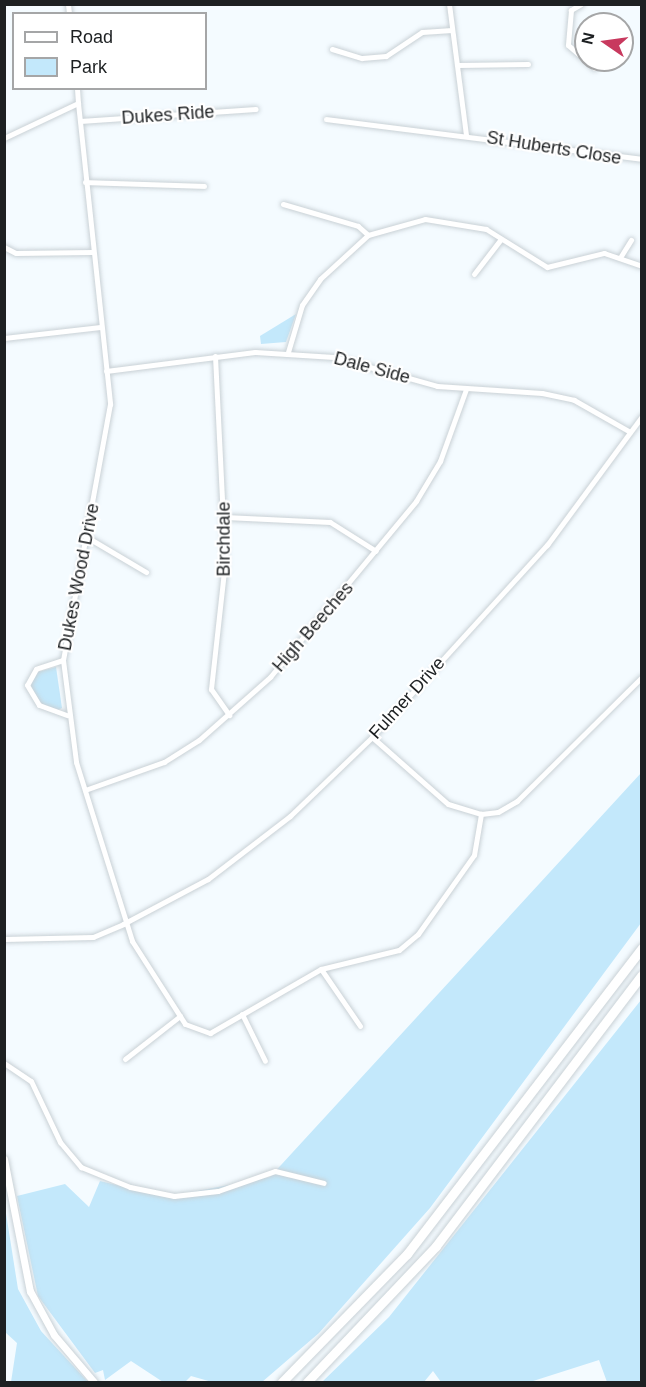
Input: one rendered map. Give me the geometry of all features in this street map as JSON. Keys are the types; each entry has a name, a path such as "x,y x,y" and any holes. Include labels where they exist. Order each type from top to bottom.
{"highway":[{"path":"282,1383 407,1254 642,948"},
{"path":"307,1383 436,1246 642,975"}],"main road":[{"path":"4,1159 30,1291 54,1335 94,1383"}],"street":[{"name":"St Huberts Close","path":"449,4 466,135"},
{"path":"574,50 568,45 571,10 581,4"},
{"path":"332,49 362,58 386,56 423,32 452,30"},
{"path":"458,65 528,64"},
{"name":"Dukes Wood Drive","path":"76,90 106,371 108,436 85,536 63,660 67,715 85,790 123,924 180,1016"},
{"path":"4,138 78,103"},
{"name":"Dukes Ride","path":"80,122 256,109"},
{"name":"St Huberts Close","path":"326,120 388,131 466,135 642,159"},
{"path":"85,182 204,186"},
{"path":"283,204 358,226 368,235"},
{"path":"288,352 302,305 314,287 368,235 425,219 452,220 501,239 548,267 604,253 621,256 642,266"},
{"path":"474,274 501,239"},
{"path":"621,256 631,240"},
{"path":"4,247 16,253 92,252"},
{"path":"4,338 100,327"},
{"name":"Dale Side","path":"106,371 215,356 288,352 334,357 466,389 542,393 574,400 630,432"},
{"name":"Birchdale","path":"215,356 225,517 224,608 212,689 229,715"},
{"name":"High Beeches","path":"85,790 164,762 229,715 302,642 376,551 440,461 466,389"},
{"name":"Fulmer Drive","path":"123,924 208,879 290,816 372,736 547,545 642,416"},
{"path":"225,517 322,520 348,529 376,551"},
{"path":"85,536 146,572"},
{"path":"63,660 36,669 27,685 39,705 67,715"},
{"path":"372,736 448,804 481,814 517,801 642,677"},
{"path":"124,1059 180,1016 202,1034 321,969 399,950 418,934 474,855 481,814"},
{"path":"4,939 93,937 123,924"},
{"path":"321,969 360,1026"},
{"path":"242,1014 265,1061"},
{"path":"4,1063 31,1081 60,1142 81,1167 130,1187 174,1196 218,1191 275,1171 324,1183"}],"green space":[{"path":"296,314 286,342 261,344 260,336"},
{"path":"56,667 62,708 56,711 37,701 30,683 34,673"},
{"path":"641,773 641,923 430,1208 319,1333 262,1382 212,1382 191,1376 185,1382 163,1382 131,1361 105,1380 103,1370 95,1373 38,1296 17,1196 65,1184 89,1207 100,1181 166,1197 270,1177"},
{"path":"641,1000 641,1382 607,1382 599,1360 530,1382 441,1382 433,1371 424,1382 322,1382 389,1317"},
{"path":"5,1207 18,1289 41,1331 88,1382 11,1382 17,1343 5,1332"}]}
